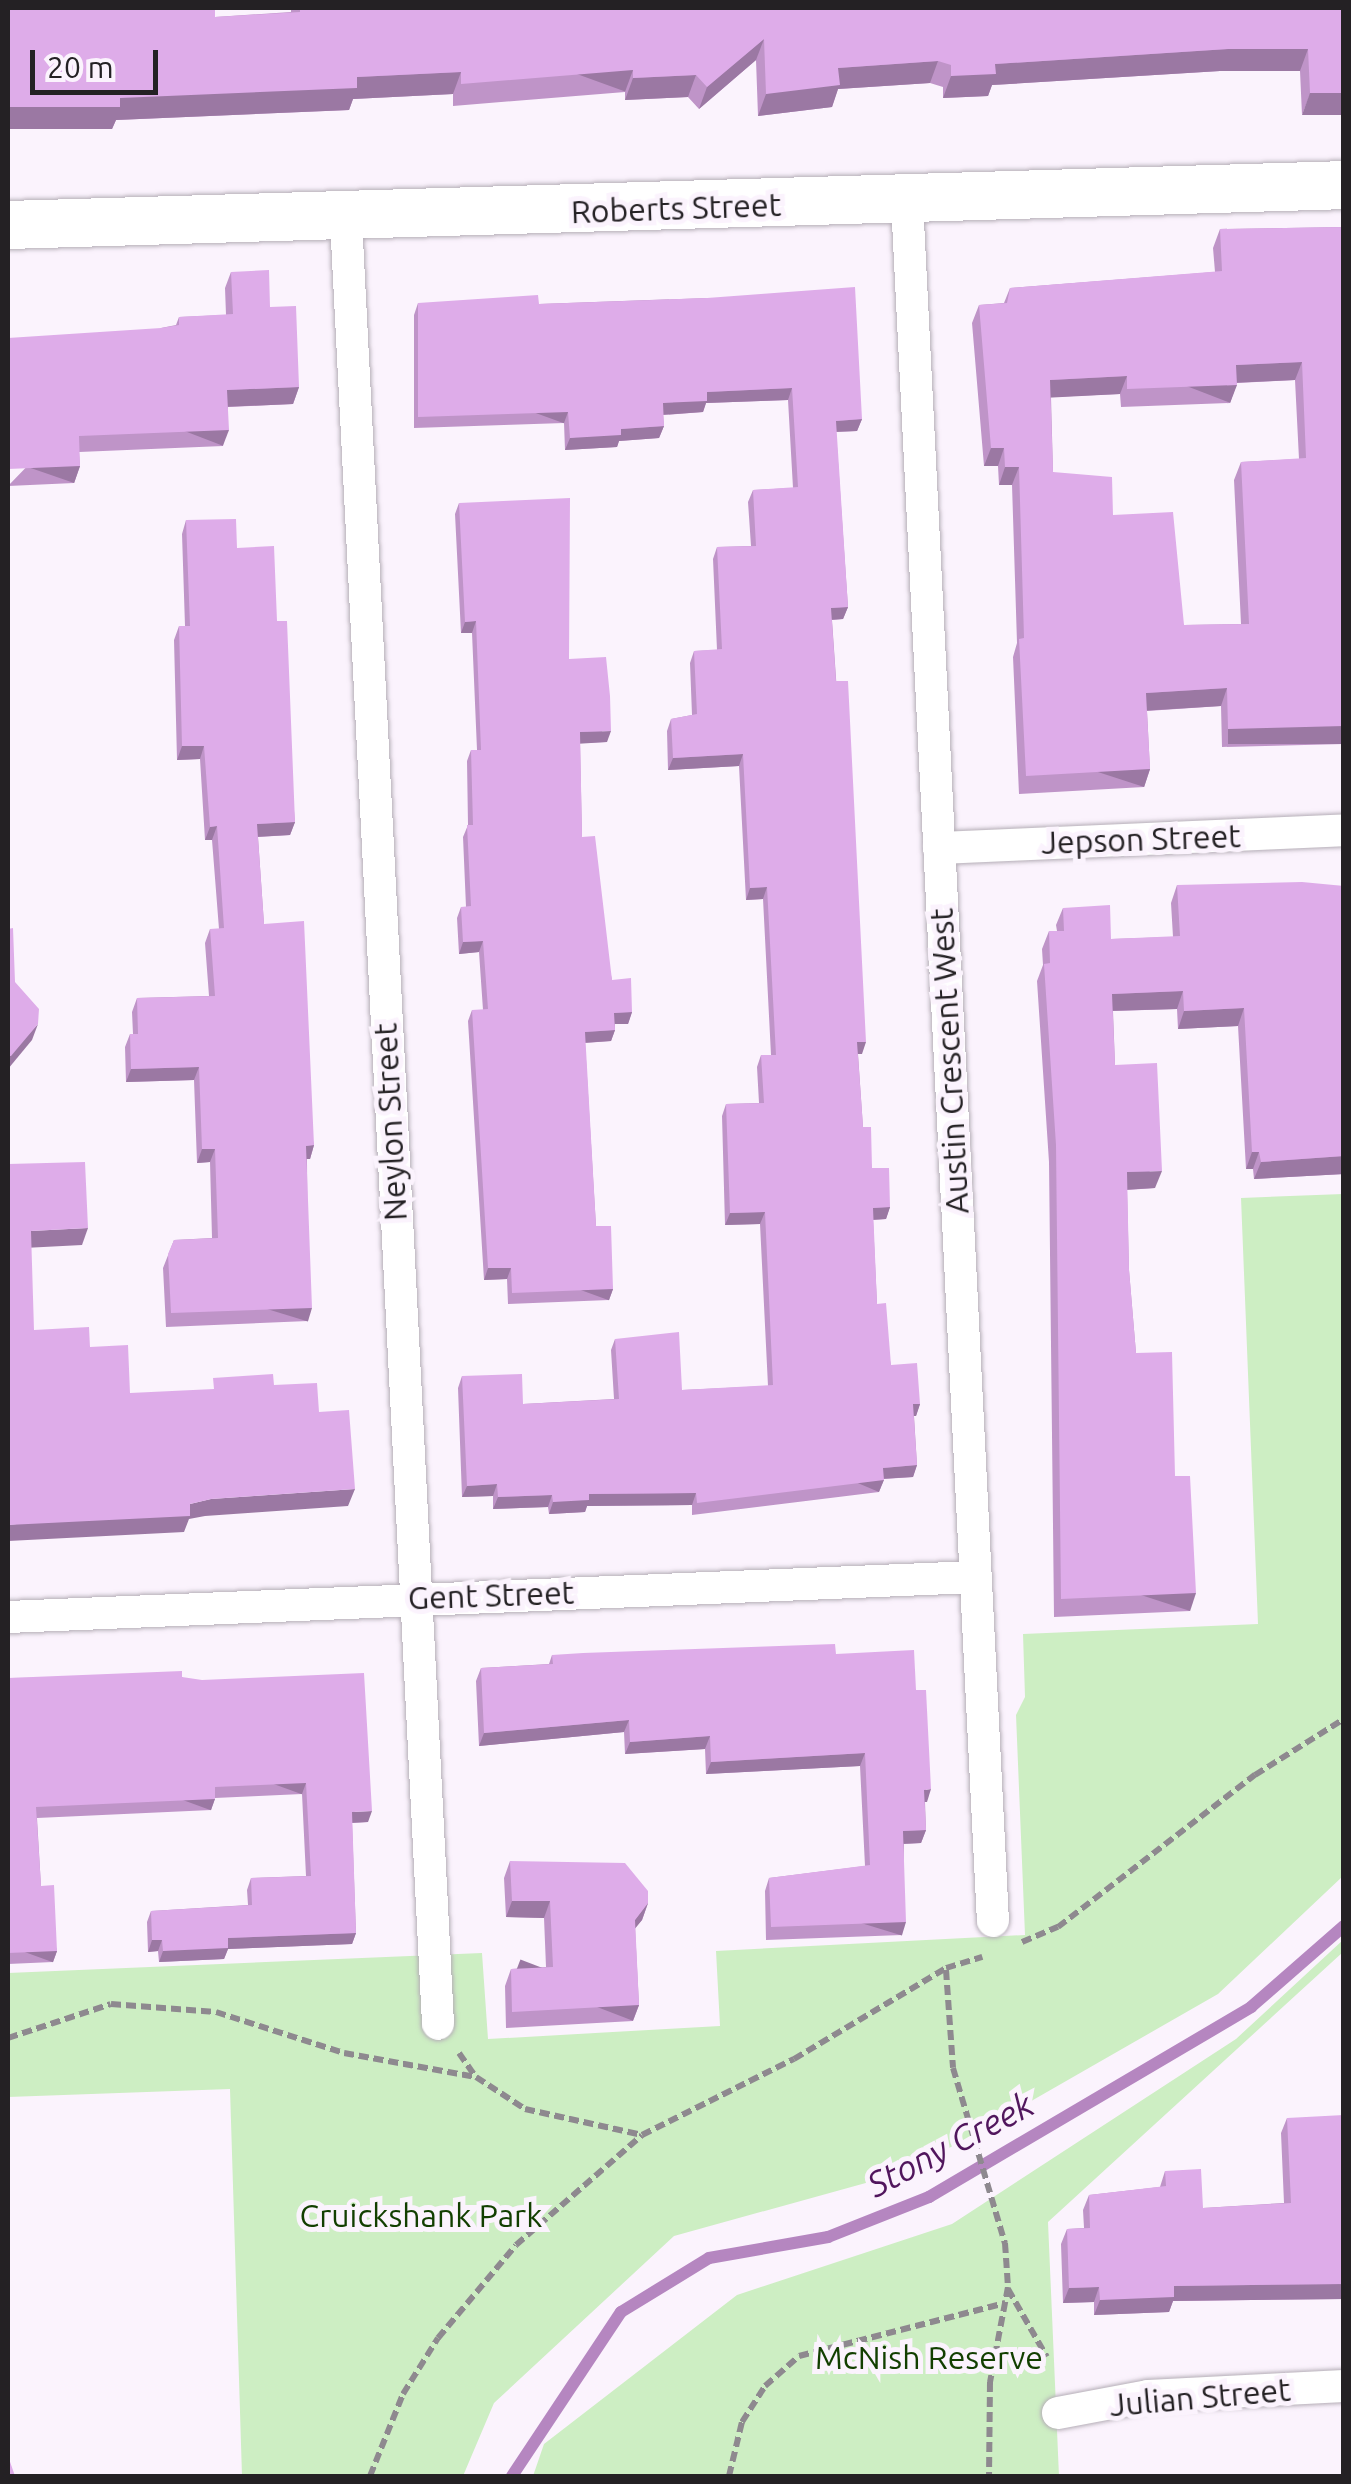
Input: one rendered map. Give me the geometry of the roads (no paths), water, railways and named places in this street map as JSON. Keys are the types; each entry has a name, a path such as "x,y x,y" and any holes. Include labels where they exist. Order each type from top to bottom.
{"street":[{"name":"Roberts Street","path":"8,226 346,220 1344,185"},
{"name":"Austin Crescent West","path":"907,200 974,1577 1000,1940"},
{"name":"Neylon Street","path":"346,220 438,2024"},
{"name":"Jepson Street","path":"939,848 1344,830"},
{"name":"Gent Street","path":"8,1617 974,1577"},
{"name":"Julian Street","path":"1058,2413 1148,2396 1344,2386"}],"waterway":[{"name":"Stony Creek","path":"512,2476 621,2312 709,2258 828,2237 929,2197 1251,2007 1344,1926"}],"park label":[{"name":"Cruickshank Park","path":"421,2215"},
{"name":"McNish Reserve","path":"929,2357"}]}
